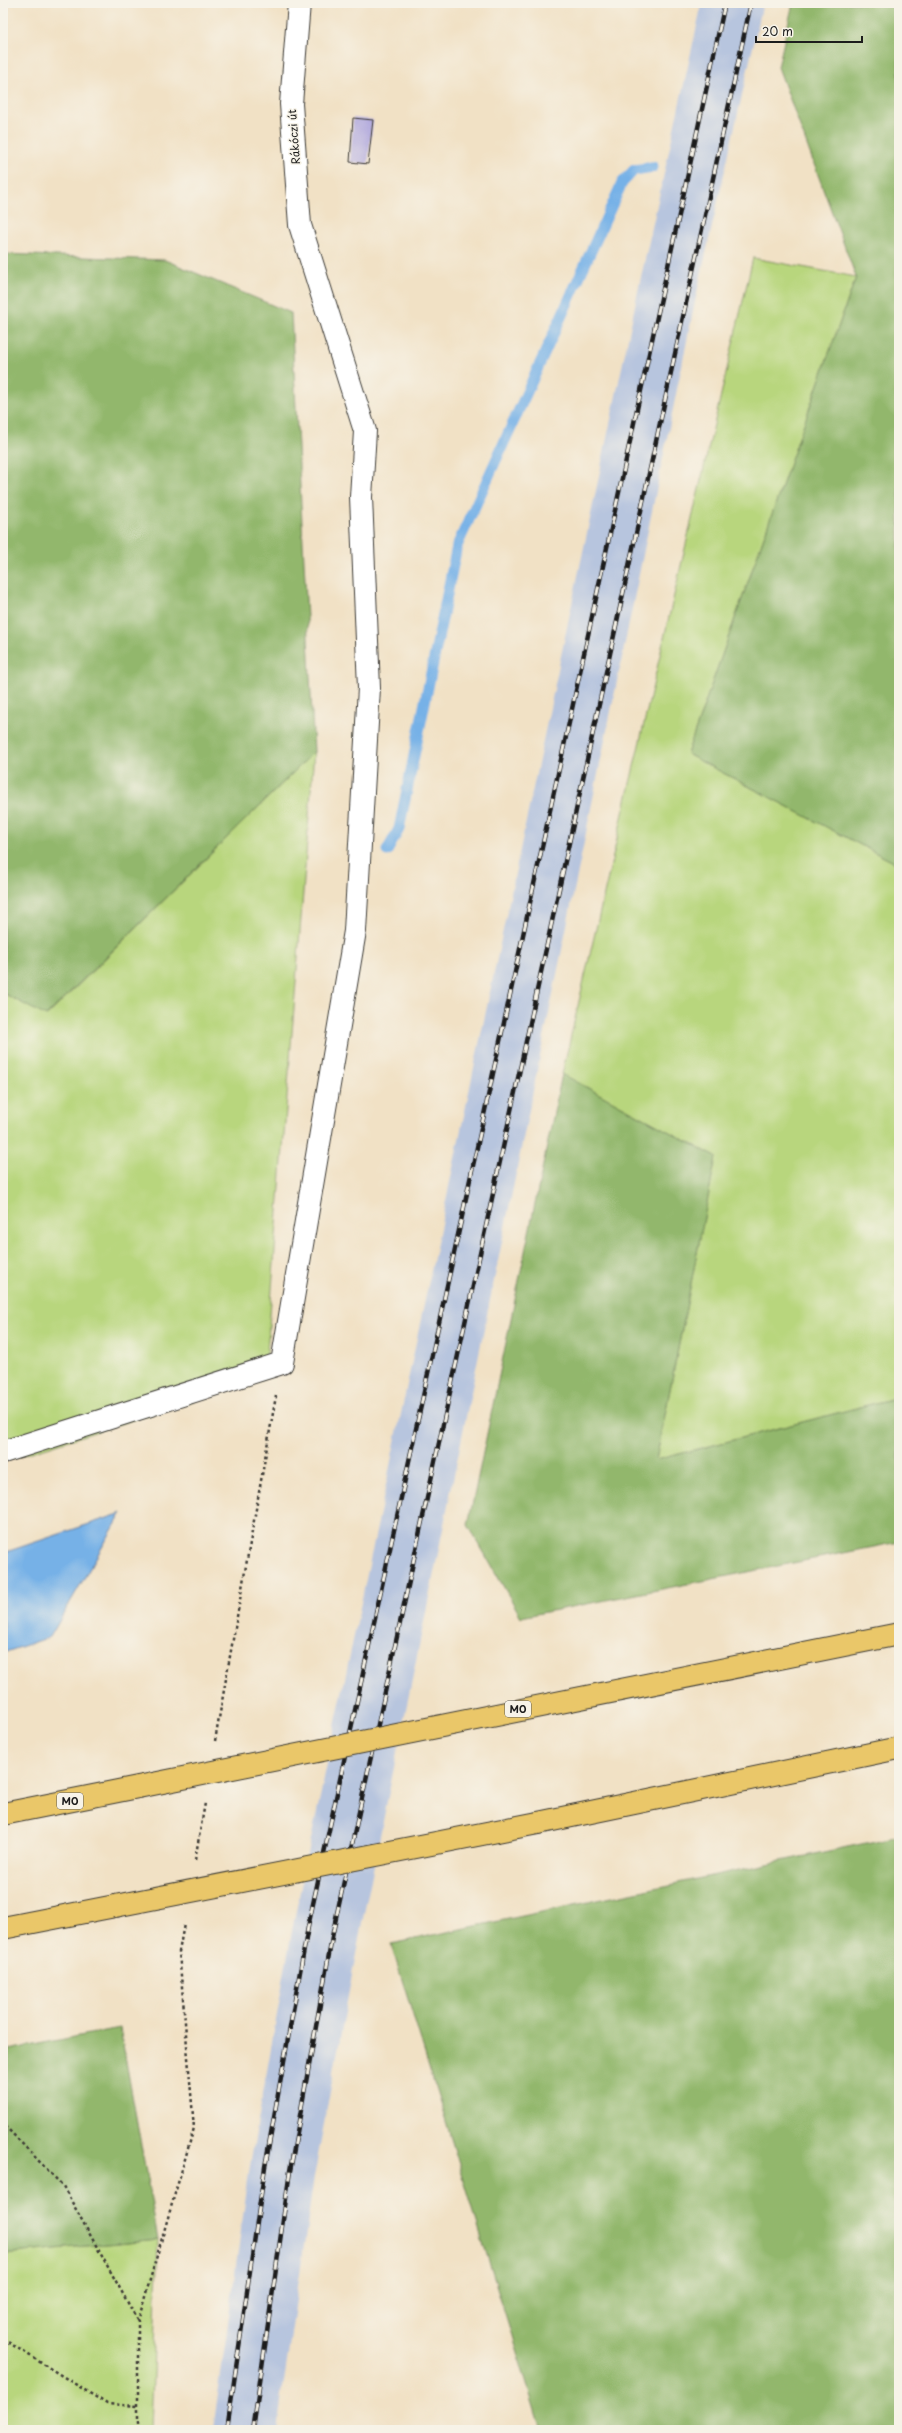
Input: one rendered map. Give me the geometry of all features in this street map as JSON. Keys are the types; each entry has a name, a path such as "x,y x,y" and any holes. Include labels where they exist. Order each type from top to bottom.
{"highway":[{"name":"M0","path":"3,1814 899,1634"},
{"path":"3,1928 538,1823 899,1748"}],"street":[{"name":"Rákóczi út","path":"3,1452 282,1363 355,930 369,688 361,497 365,430 300,225 291,104 299,3"}],"path":[{"path":"3,2120 6,2127 63,2186 138,2321"},
{"path":"3,2339 107,2404 138,2406"}],"shaded area":[{"path":"702,3 763,3 696,297 359,1938 314,2177 277,2430 213,2430 250,2166 293,1925 641,277"}],"green space":[{"path":"793,3 899,3 899,865 687,754 856,277 778,67"},
{"path":"3,254 165,260 291,313 314,752 46,1016 3,993"},
{"path":"753,258 856,277 687,754 899,865 899,1397 656,1460 716,1157 562,1074"},
{"path":"314,752 265,1378 3,1461 3,993 47,1016"},
{"path":"562,1074 716,1157 656,1460 899,1397 899,1542 521,1617 468,1525"},
{"path":"899,1836 899,2430 541,2430 391,1944"},
{"path":"120,2028 158,2239 3,2254 3,2051"},
{"path":"158,2239 151,2430 3,2430 3,2254"}],"water":[{"path":"122,1513 50,1637 3,1653 3,1553"}],"building":[{"path":"353,118 373,120 368,164 350,162"}],"waterway":[{"path":"387,851 399,829 457,546 622,183 634,170 653,167"}],"railway":[{"path":"227,2430 265,2167 308,1927 725,3"},
{"path":"253,2430 290,2171 333,1932 751,3"}]}
